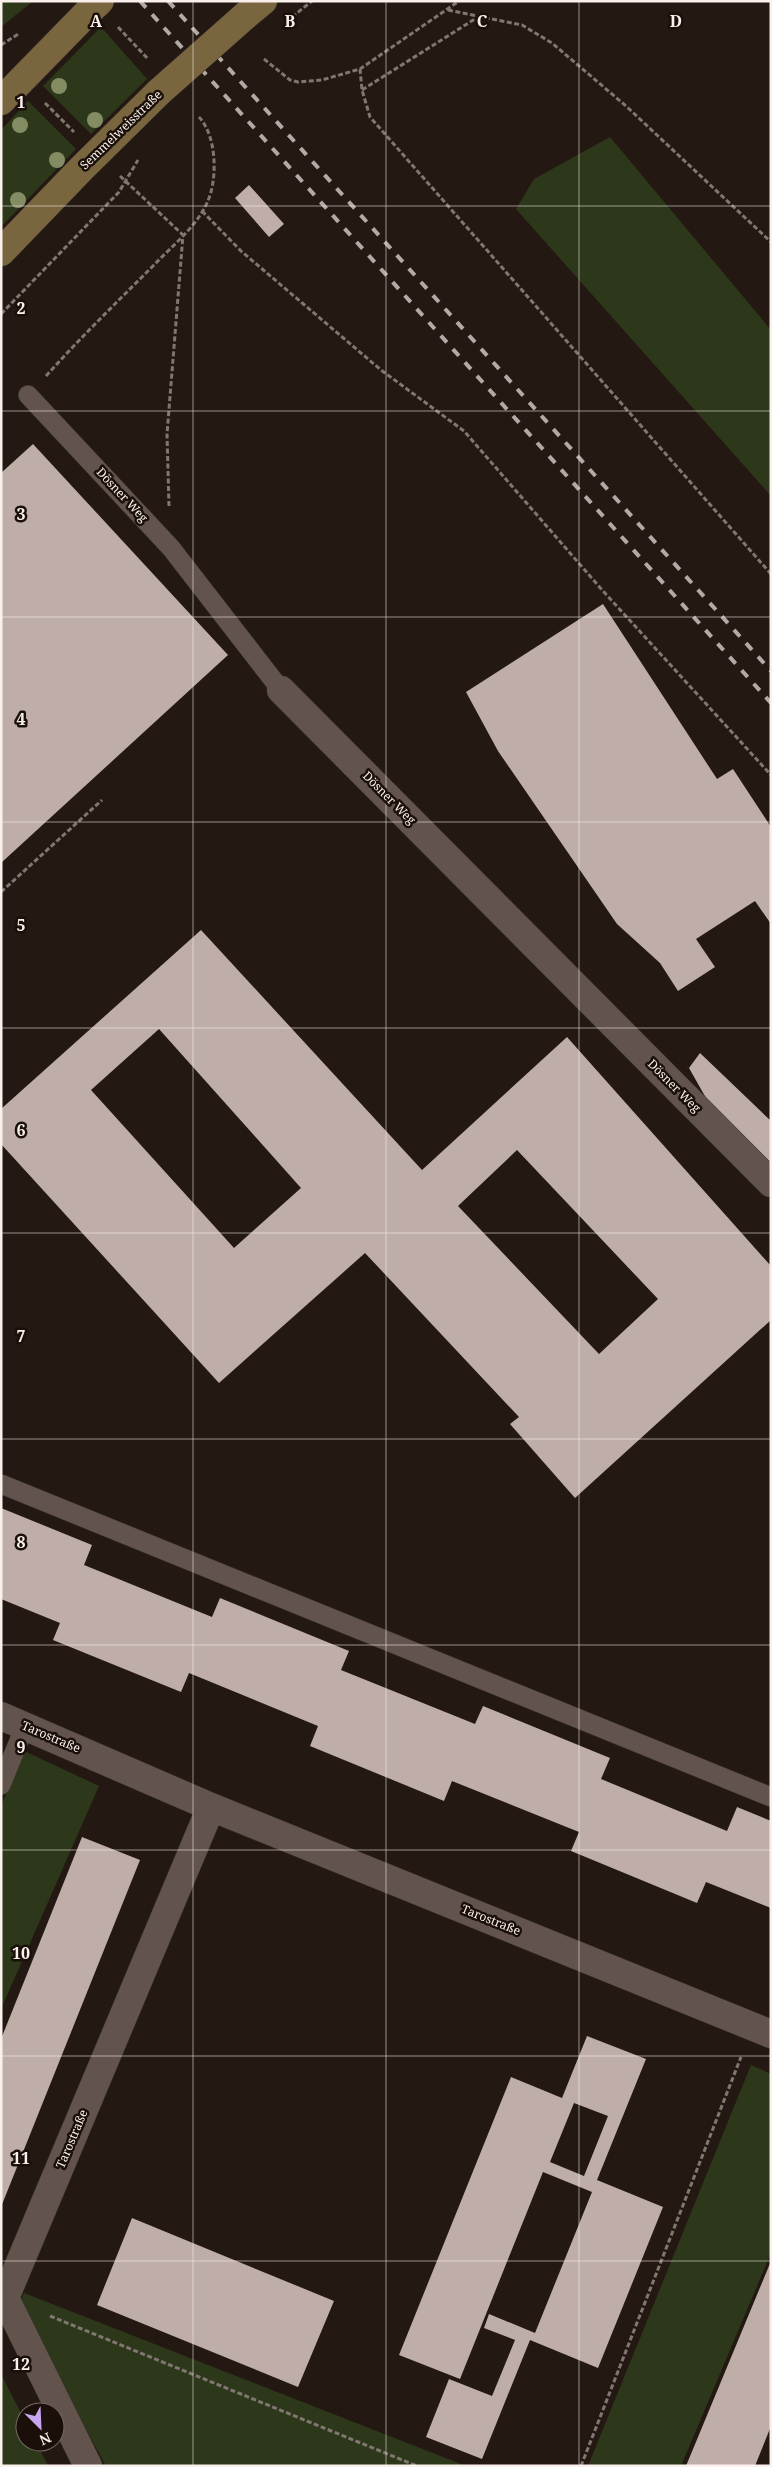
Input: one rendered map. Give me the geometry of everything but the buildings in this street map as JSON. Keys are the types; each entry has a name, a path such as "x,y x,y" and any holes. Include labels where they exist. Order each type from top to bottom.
{"main road":[{"name":"Semmelweisstraße","path":"1,252 159,92 255,8"},
{"path":"1,101 100,11"}],"street":[{"name":"Dösner Weg","path":"281,690 771,1183"},
{"name":"Tarostraße","path":"13,1721 211,1806 762,2030"},
{"name":"Tarostraße","path":"3,2297 211,1806"},
{"path":"3,2297 88,2466"}],"lane":[{"name":"Dösner Weg","path":"28,395 171,548 281,690"},
{"path":"1,1484 771,1797"},
{"path":"1,1785 13,1721"}],"path":[{"path":"264,59 290,80 298,82 322,80 360,69 459,1"},
{"path":"448,10 522,25 552,44 626,106 771,242"},
{"path":"100,11 153,66"},
{"path":"362,90 479,17"},
{"path":"360,69 362,90 370,117 771,574"},
{"path":"42,100 77,134"},
{"path":"28,395 183,235 202,211 213,184 215,160 204,122 199,116"},
{"path":"1,314 126,182 143,152"},
{"path":"126,182 183,235"},
{"path":"202,211 241,250 381,370 464,431 603,590 771,775"},
{"path":"171,548 166,434 183,235"},
{"path":"1,892 102,800"},
{"path":"581,2466 762,2030"},
{"path":"3,2297 418,2466"}],"green space":[{"path":"1,1 33,1 1,27"},
{"path":"101,27 147,79 91,134 43,86"},
{"path":"28,101 76,149 1,227 1,130"},
{"path":"610,137 771,330 771,496 516,209 534,179"},
{"path":"24,1751 99,1786 1,2009 1,1806"},
{"path":"751,2065 771,2074 771,2253 681,2466 588,2466"},
{"path":"24,2293 466,2466 106,2466 18,2306"},
{"path":"1,2374 15,2402 15,2452 41,2452 48,2466 1,2466"}],"railway":[{"path":"140,1 771,703"},
{"path":"168,1 771,671"}]}
